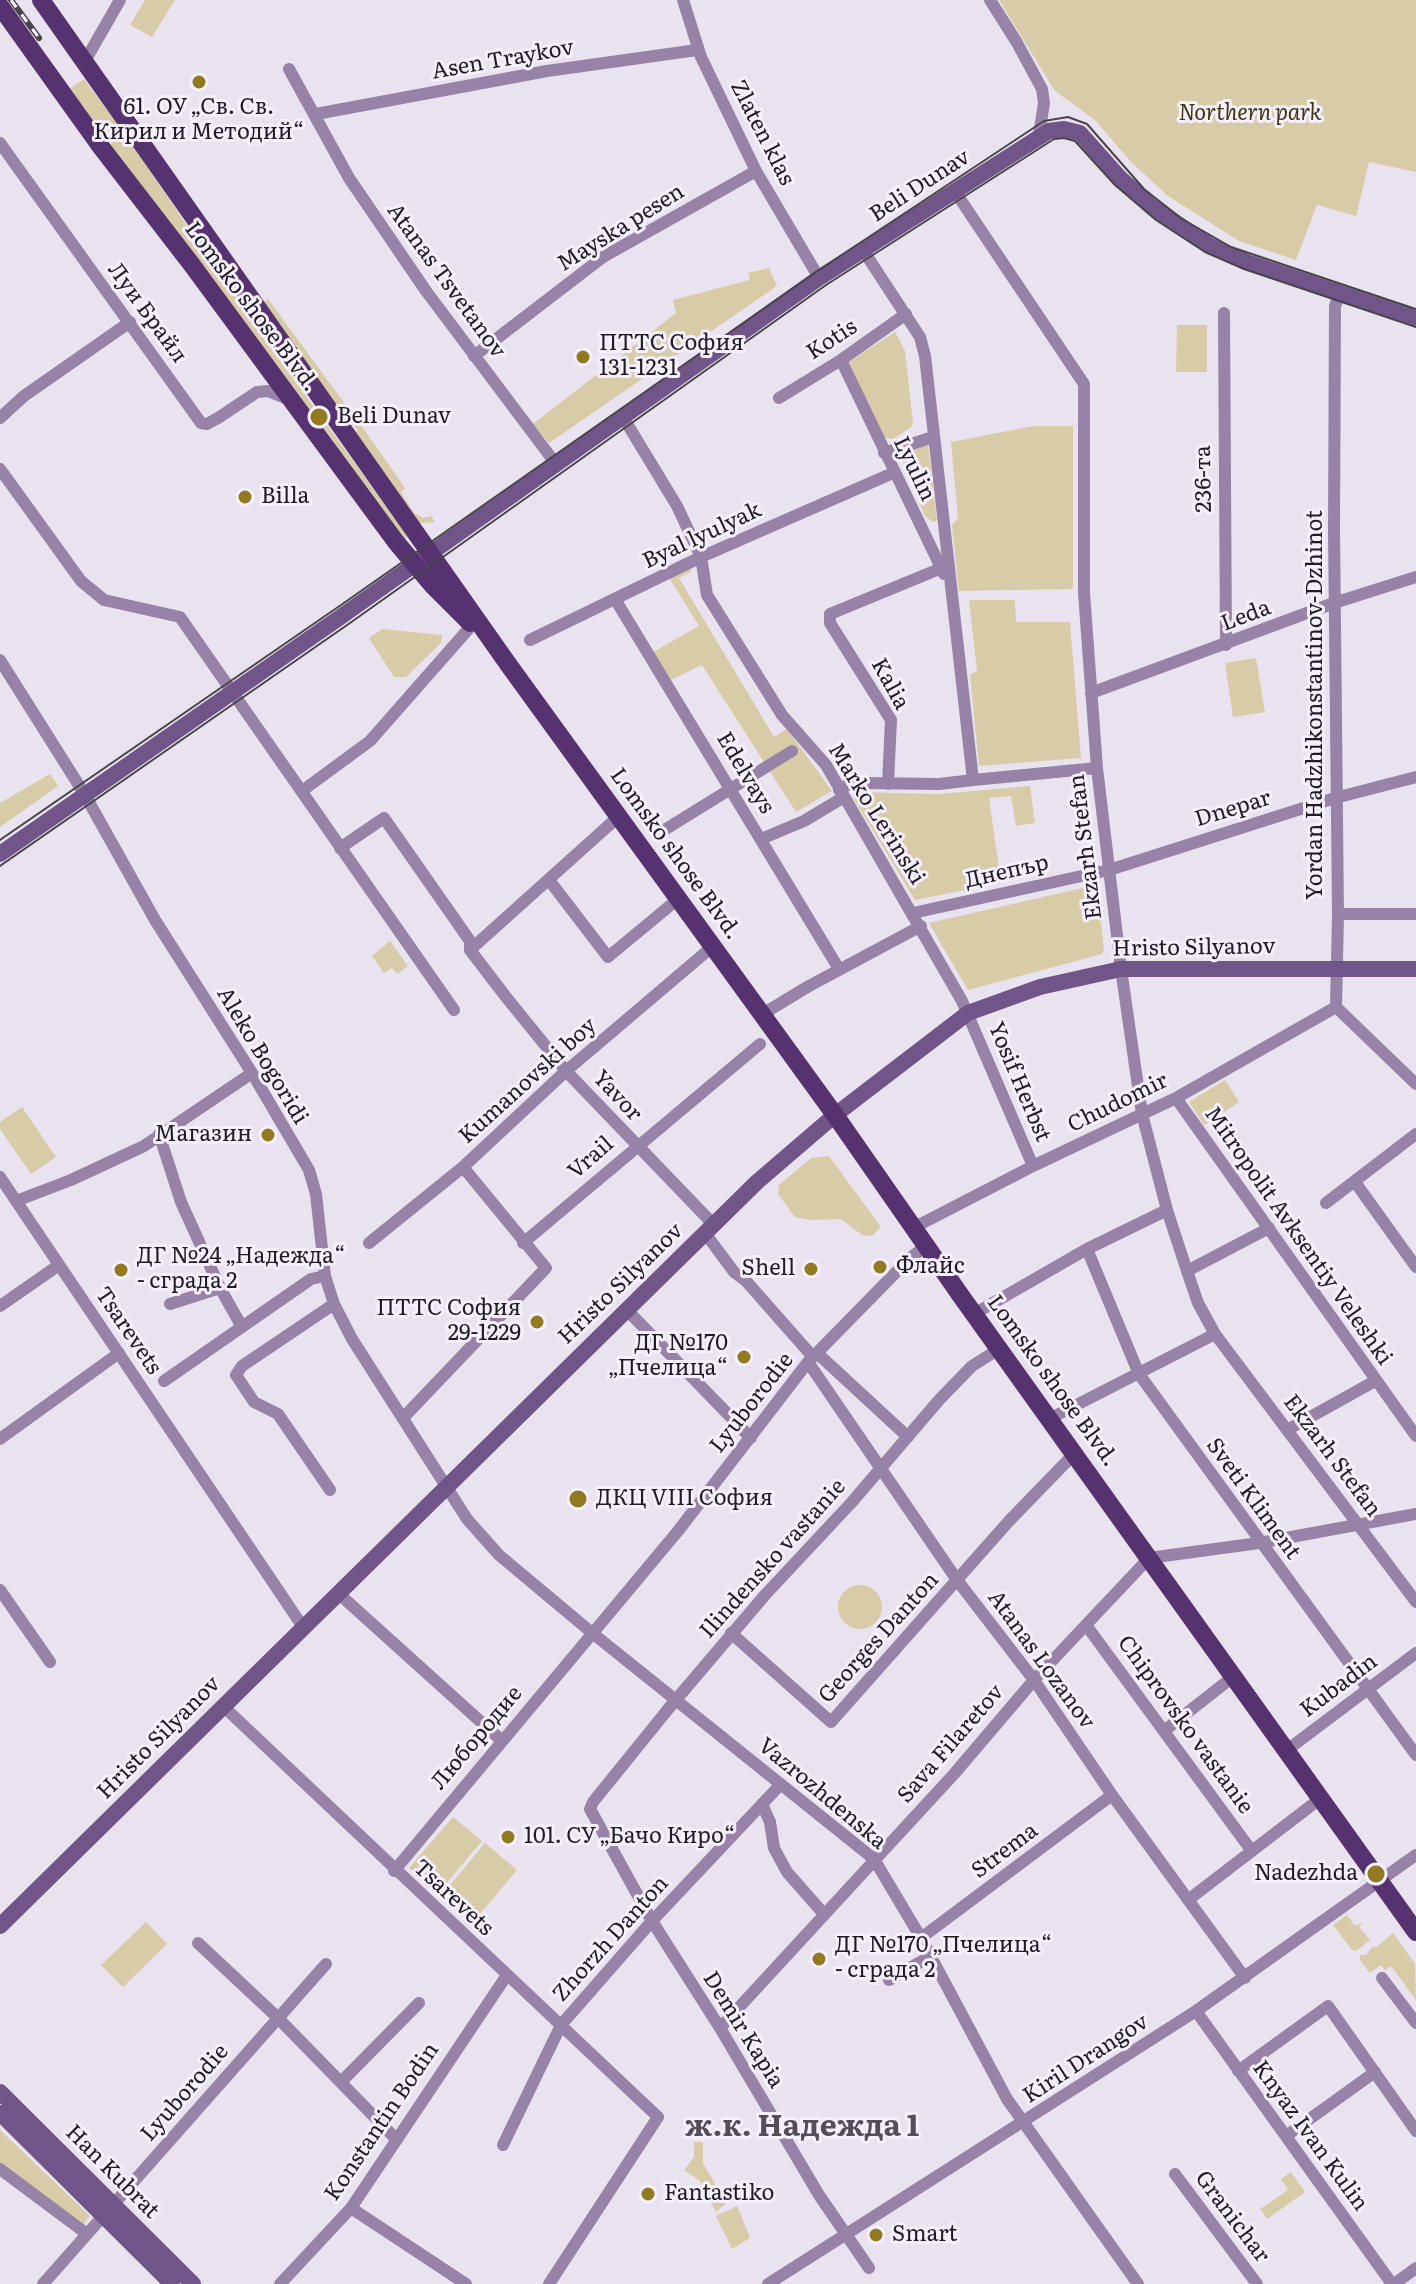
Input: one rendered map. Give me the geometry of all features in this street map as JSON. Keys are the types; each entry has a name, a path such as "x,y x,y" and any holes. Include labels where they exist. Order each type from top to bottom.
{"main road":[{"name":"Lomsko shose Blvd.","path":"41,0 508,664 835,1115 1416,1932"},
{"name":"Lomsko shose Blvd.","path":"0,6 119,172 415,564 508,664"}],"street":[{"path":"85,61 120,0"},
{"name":"Zlaten klas","path":"683,0 697,50 756,171 819,278"},
{"path":"990,0 1042,89 1044,103 1039,135 1064,129 1080,133 1137,194 1184,230 1247,262 1416,318"},
{"name":"Asen Traykov","path":"316,114 547,71 697,50"},
{"name":"Atanas Tsvetanov","path":"289,69 349,178 474,356 556,464"},
{"name":"Beli Dunav","path":"0,854 819,278 1039,135"},
{"name":"Луи Брайл","path":"0,143 5,160 130,322 201,423 207,424 218,418 257,392 278,394 292,401"},
{"name":"Mayska pesen","path":"474,356 603,257 756,171"},
{"name":"Ekzarh Stefan","path":"954,190 1084,384 1084,593 1097,768 1142,1114 1167,1210 1198,1303 1215,1334 1416,1602"},
{"path":"863,250 920,337 925,356 945,567 952,595 973,780"},
{"name":"Yordan Hadzhikonstantinov-Dzhinot","path":"1336,1007 1335,306 1340,293"},
{"name":"236-та","path":"1224,313 1226,645"},
{"name":"Kotis","path":"779,398 841,360 906,314"},
{"path":"0,418 24,396 130,322"},
{"name":"Lyulin","path":"841,360 893,473 945,567"},
{"name":"Marko Lerinski","path":"623,417 677,506 701,557 707,595 782,715 826,765 921,926 968,1013"},
{"path":"884,453 933,437"},
{"path":"0,469 81,581 104,600 180,617 454,1010"},
{"name":"Byal lyulyak","path":"530,640 701,557 893,473"},
{"name":"Kalia","path":"888,784 891,720 830,623 830,614 945,567"},
{"name":"Leda","path":"1091,693 1334,603 1416,577"},
{"name":"Edelvays","path":"615,599 839,969"},
{"path":"302,791 370,741 472,625"},
{"name":"Aleko Bogoridi","path":"0,660 85,795 155,920 252,1073 313,1182 325,1276 334,1304 352,1339 446,1488"},
{"path":"661,832 792,751"},
{"path":"761,839 804,821 849,784 939,784 1097,768"},
{"name":"Dnepar","path":"1109,870 1335,798 1416,777"},
{"path":"470,950 618,817"},
{"name":"Yavor","path":"340,848 384,818 470,941 470,950 566,1071 709,1229 734,1272 746,1281 813,1358"},
{"name":"Днепър","path":"913,913 1109,870"},
{"path":"549,880 608,957 678,899"},
{"path":"1338,914 1416,914"},
{"path":"761,1015 921,926"},
{"name":"Kumanovski boy","path":"369,1243 463,1167 566,1071 712,947"},
{"name":"Hristo Silyanov","path":"0,1926 757,1182 835,1115 968,1013 1040,987 1121,969 1416,969"},
{"path":"1336,1007 1416,1084"},
{"name":"Chudomir","path":"913,1228 1033,1166 1176,1098 1336,1007"},
{"name":"Yosif Herbst","path":"968,1013 1033,1166"},
{"name":"Vrail","path":"523,1243 760,1044"},
{"path":"16,1201 82,1176 144,1146 252,1073"},
{"name":"Mitropolit Avksentiy Veleshki","path":"1176,1098 1416,1436"},
{"path":"159,1134 181,1202 220,1288 242,1327"},
{"path":"1326,1203 1416,1134"},
{"path":"403,1418 546,1268 463,1167"},
{"name":"Tsarevets","path":"0,1177 303,1627"},
{"path":"1355,1182 1416,1267"},
{"path":"974,1314 1087,1249 1167,1210"},
{"path":"1187,1271 1269,1228"},
{"name":"Lyuborodie","path":"591,1632 678,1531 813,1358 910,1258 926,1246"},
{"name":"Sveti Kliment","path":"1087,1249 1139,1374 1416,1755"},
{"path":"0,1306 59,1265"},
{"path":"164,1381 311,1279 325,1276"},
{"path":"170,1304 220,1288"},
{"path":"330,1490 278,1414 254,1402 236,1375 242,1366 334,1304"},
{"path":"626,1309 751,1438"},
{"path":"1049,1419 1215,1334"},
{"name":"Ilindensko vastanie","path":"590,1809 731,1633 972,1366 999,1349"},
{"path":"0,1439 119,1353"},
{"path":"813,1358 908,1437"},
{"name":"Atanas Lozanov","path":"813,1358 880,1470 957,1580 1034,1680 1112,1795 1245,1978"},
{"path":"1287,1430 1375,1381"},
{"name":"Georges Danton","path":"731,1633 831,1722 1074,1454"},
{"name":"Vazrozhdenska","path":"446,1488 481,1538 591,1632 874,1859 931,1956 1007,2099 1138,2284"},
{"path":"1149,1558 1259,1543 1416,1514"},
{"name":"Sava Filaretov","path":"720,2028 954,1774 1034,1680 1149,1558"},
{"path":"0,1590 50,1662"},
{"path":"338,1593 501,1740"},
{"name":"Chiprovsko vastanie","path":"1086,1625 1251,1850"},
{"name":"Любородие","path":"394,1871 591,1632"},
{"name":"Kubadin","path":"1287,1750 1416,1653"},
{"path":"1164,1731 1234,1676"},
{"name":"Tsarevets","path":"223,1706 394,1871 658,2117 549,2284"},
{"name":"Zhorzh Danton","path":"503,2145 561,2025 652,1921 781,1784"},
{"name":"Strema","path":"921,1938 1112,1795"},
{"path":"1188,1900 1321,1798"},
{"path":"762,1804 770,1822 774,1848 787,1872 823,1913"},
{"name":"Demir Kapia","path":"590,1809 652,1921 776,2124 869,2268"},
{"name":"Kiril Drangov","path":"768,2284 1196,2011 1416,1855"},
{"path":"198,1943 277,2017 397,2140"},
{"path":"889,1980 931,1956"},
{"name":"Lyuborodie","path":"43,2284 326,1964"},
{"name":"Konstantin Bodin","path":"280,2284 351,2208 507,1975"},
{"path":"1382,1978 1416,2023"},
{"path":"341,2082 419,2003"},
{"path":"1238,2071 1328,2006 1416,2131"},
{"name":"Knyaz Ivan Kulin","path":"1196,2011 1393,2284"},
{"path":"1286,2136 1375,2072"},
{"name":"Han Kubrat","path":"0,2092 172,2284"},
{"name":"Han Kubrat","path":"0,2113 193,2284"},
{"path":"0,2169 87,2234"},
{"name":"Granichar","path":"1175,2174 1257,2284"},
{"path":"351,2208 466,2284"},
{"path":"1393,2284 1416,2268"}],"green space":[{"path":"145,0 175,0 152,37 130,25"},
{"name":"Northern park","path":"999,0 1416,0 1416,172 1369,162 1356,216 1317,205 1296,260 1239,241 1168,196 1131,162 1095,120 1055,91"},
{"path":"84,79 118,125 104,135 70,89"},
{"path":"125,134 262,336 407,535 406,539 400,536 324,428 109,145"},
{"path":"769,268 777,286 549,443 533,424 676,313 673,300 750,280 748,273"},
{"path":"268,299 351,412 340,418 262,303"},
{"path":"1177,325 1207,325 1207,372 1176,372"},
{"path":"895,332 905,351 913,423 893,439 885,438 880,432 849,362"},
{"path":"356,418 405,488 401,492 414,513 423,518 431,516 435,522 419,523 353,435 358,431 351,421"},
{"path":"1034,426 1073,426 1073,589 959,591 952,525 958,518 951,442"},
{"path":"928,445 937,520 933,522 925,516 901,458 906,451"},
{"path":"688,566 692,571 679,578 774,737 787,729 832,791 796,812 702,665 671,680 653,652 699,626 668,576"},
{"path":"969,600 1015,600 1016,622 1070,622 1081,758 979,766 970,675 977,671"},
{"path":"382,629 442,635 441,643 406,677 394,677 369,638"},
{"path":"1256,658 1265,712 1233,717 1225,663"},
{"path":"50,774 58,786 0,827 0,803"},
{"path":"1030,786 1035,823 1016,826 1011,796 989,798 1001,883 915,900 852,796 855,792 940,794"},
{"path":"1096,885 1104,948 1102,954 968,990 929,923"},
{"path":"390,941 408,966 397,974 392,968 384,973 372,956"},
{"path":"1225,1080 1239,1102 1204,1125 1189,1102"},
{"path":"22,1107 56,1157 31,1174 0,1129 0,1122"},
{"path":"829,1156 881,1227 872,1236 862,1235 841,1219 795,1217 778,1194 779,1185 811,1158"},
{"path":"860,1585 876,1591 882,1607 876,1623 860,1629 844,1623 838,1607 844,1591"},
{"path":"453,1817 482,1841 438,1893 409,1868"},
{"path":"485,1843 517,1870 473,1922 441,1896"},
{"path":"1347,1915 1354,1925 1363,1924 1359,1927 1370,1940 1356,1951 1333,1925"},
{"path":"146,1922 167,1944 123,1987 101,1965"},
{"path":"1393,1933 1415,1964 1416,2000 1391,1966 1385,1970 1381,1965 1370,1973 1360,1960 1360,1955 1366,1955 1373,1946 1375,1948"},
{"path":"0,2130 90,2216 83,2225 0,2164"},
{"path":"694,2142 703,2142 703,2163 726,2203 716,2212 700,2181 684,2170 694,2157"},
{"path":"1291,2172 1305,2192 1267,2219 1260,2209 1288,2190 1281,2179"},
{"path":"737,2206 750,2238 732,2249 716,2216"}],"tram line":[{"path":"0,840 816,272 1044,121 1068,117 1087,124 1144,189 1182,219 1231,247 1416,309"},
{"path":"0,866 350,623 826,285 1054,139 1075,141 1115,185 1156,220 1205,252 1244,269 1416,327"}],"railway":[{"path":"11,0 39,38"}],"place":[{"name":"61. ОУ „Св. Св. Кирил и Методий“","path":"199,82"},
{"name":"ПТТС София 131-1231","path":"583,357"},
{"name":"Beli Dunav","path":"319,417"},
{"name":"Billa","path":"245,497"},
{"name":"Магазин","path":"268,1135"},
{"name":"Флайс","path":"880,1267"},
{"name":"Shell","path":"811,1269"},
{"name":"ДГ №24 „Надежда“ - сграда 2","path":"121,1270"},
{"name":"ПТТС София 29-1229","path":"537,1322"},
{"name":"ДГ №170 „Пчелица“","path":"744,1357"},
{"name":"ДКЦ VIII София","path":"578,1499"},
{"name":"101. СУ „Бачо Киро“","path":"508,1837"},
{"name":"Nadezhda","path":"1376,1874"},
{"name":"ДГ №170 „Пчелица“ - сграда 2","path":"819,1959"},
{"name":"Fantastiko","path":"648,2194"},
{"name":"Smart","path":"876,2235"}],"district":[{"name":"ж.к. Надежда 1","path":"802,2127"}]}
